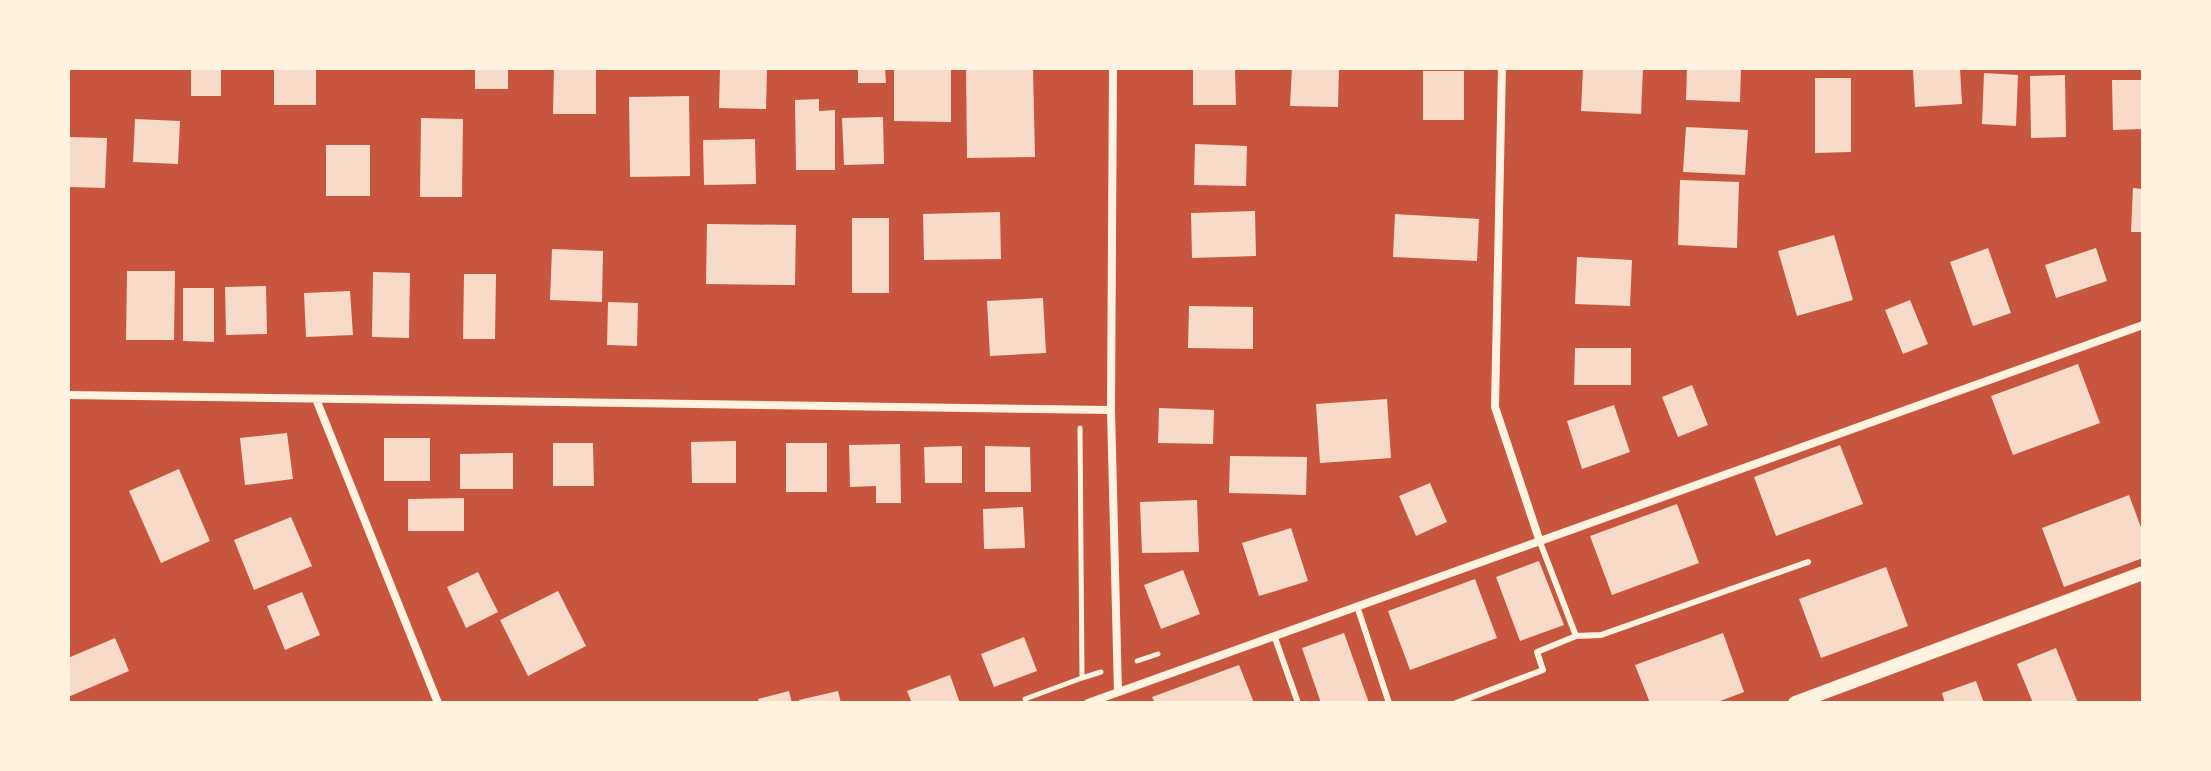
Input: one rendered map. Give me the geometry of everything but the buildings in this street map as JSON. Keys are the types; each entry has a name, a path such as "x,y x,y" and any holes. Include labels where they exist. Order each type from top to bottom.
{"street":[{"path":"1113,68 1111,410 1118,692"},
{"path":"1502,68 1495,407 1540,542"},
{"path":"1088,703 1358,609 2143,325"},
{"path":"68,395 1111,410"},
{"path":"316,399 438,703"},
{"path":"1795,703 2143,573"}],"lane":[{"path":"1540,542 1576,636"},
{"path":"1456,703 1543,670 1537,652 1576,636 1601,635 1808,562"},
{"path":"1358,609 1389,703"},
{"path":"1275,638 1298,703"}],"path":[{"path":"1014,703 1082,678 1080,410"}]}
